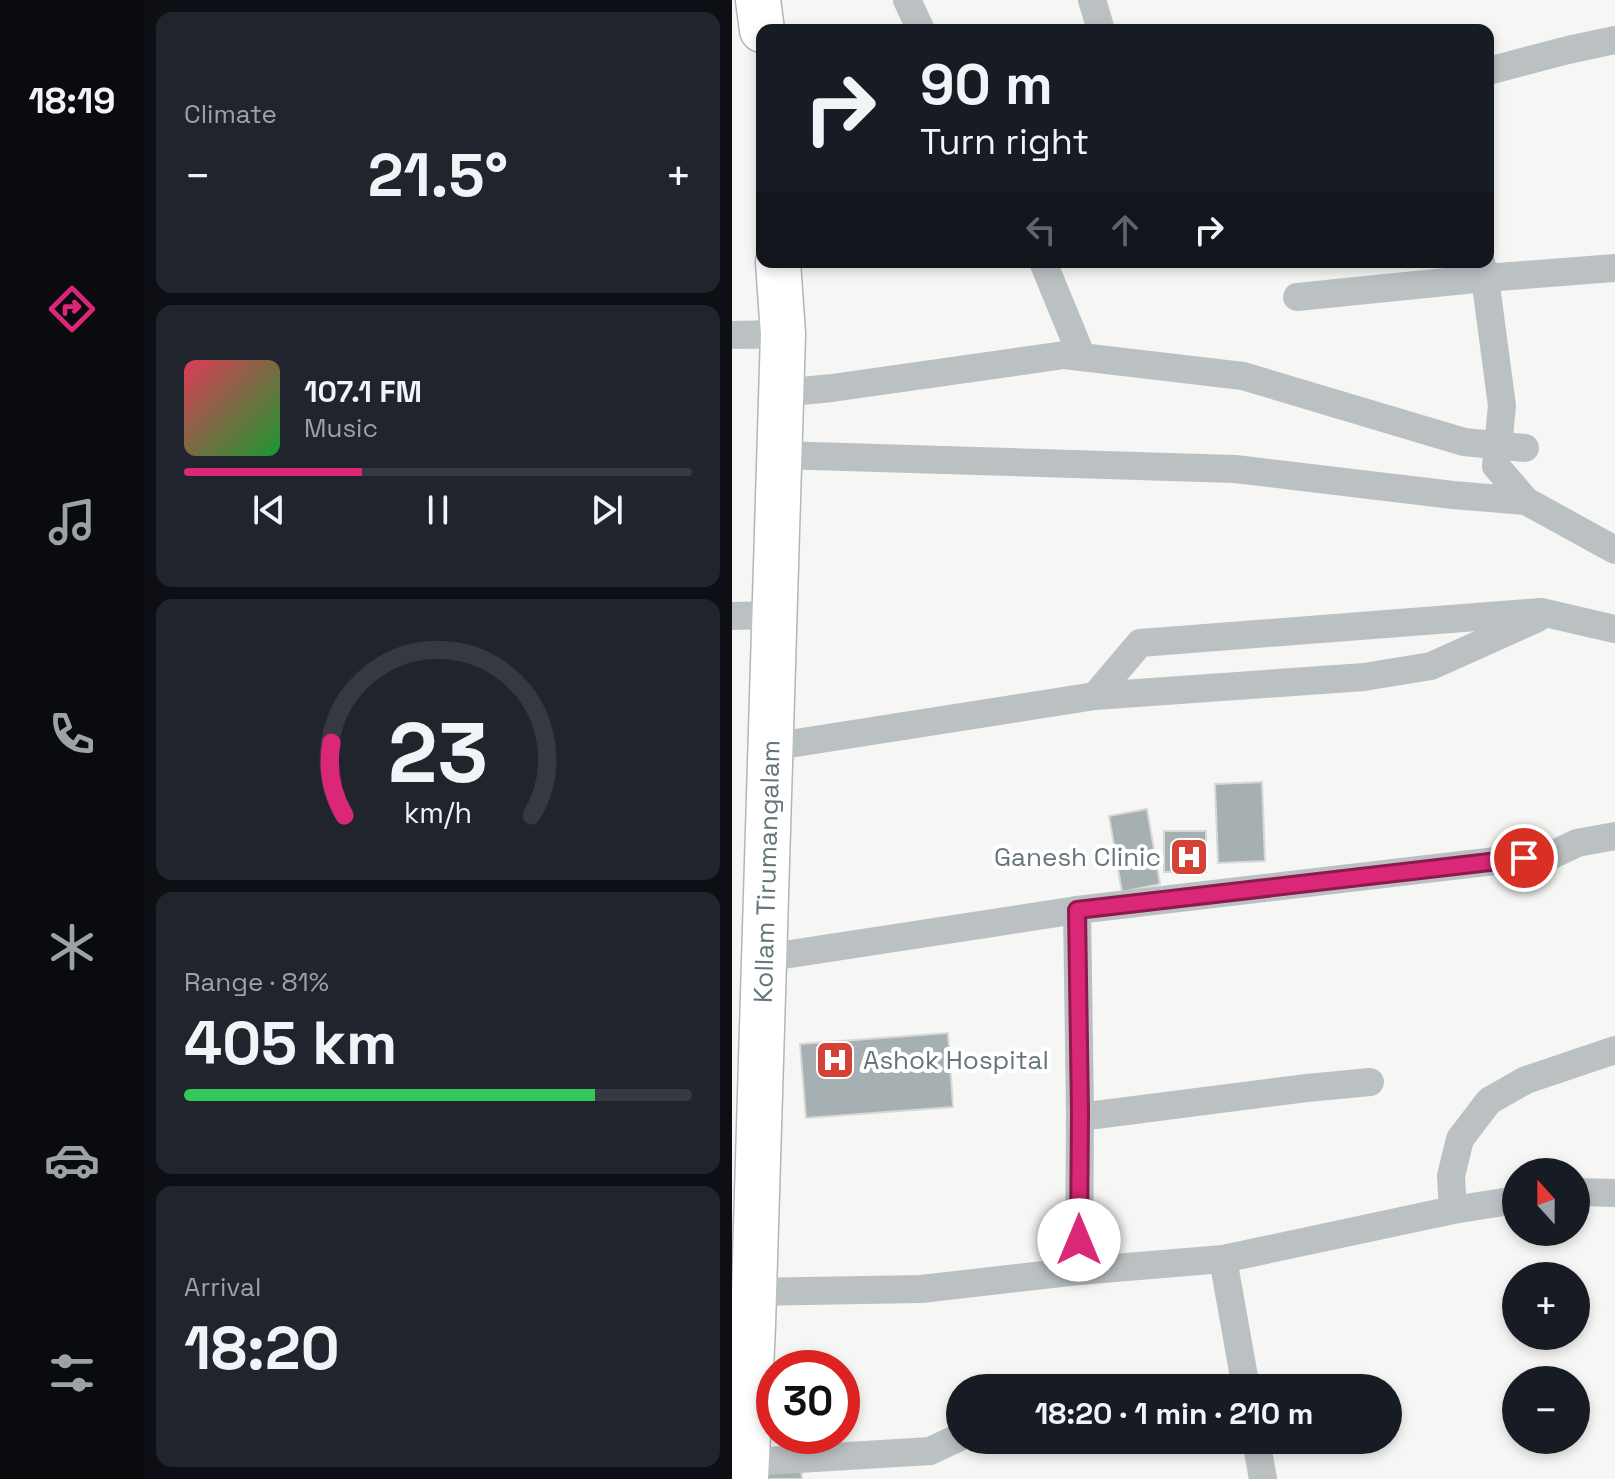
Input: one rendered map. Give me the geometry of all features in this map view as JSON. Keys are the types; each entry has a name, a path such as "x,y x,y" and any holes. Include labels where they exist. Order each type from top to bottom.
{"highway":[{"path":"758,0 761,24"},
{"name":"Kollam Tirumangalam","path":"742,1468 747,1040 764,958 783,334 778,268"}],"street":[{"path":"907,0 918,24"},
{"path":"1092,0 1099,24"},
{"path":"1494,69 1615,40"},
{"path":"1045,268 1082,357"},
{"path":"1297,297 1483,270 1615,268"},
{"path":"1483,270 1502,406 1511,446 1496,466 1526,501 1615,550"},
{"path":"732,335 783,334"},
{"path":"781,393 1064,355 1243,376 1464,442 1511,446"},
{"path":"779,455 1235,469 1526,501"},
{"path":"770,747 1095,696 1364,677 1431,666 1538,618 1541,612"},
{"path":"1095,696 1140,643 1541,612 1615,629"},
{"path":"732,616 775,615"},
{"path":"764,958 1077,910 1554,854 1577,843 1615,836"},
{"path":"1077,910 1079,1271"},
{"path":"1453,1210 1451,1176 1460,1139 1489,1101 1526,1080 1615,1050"},
{"path":"1080,1117 1370,1082"},
{"path":"1590,1192 1615,1193"},
{"path":"743,1292 921,1289 1223,1259 1502,1202"},
{"path":"1223,1259 1244,1374"},
{"path":"742,1468 930,1451 946,1444"},
{"path":"1259,1454 1263,1479"}],"building":[{"path":"1262,782 1265,861 1218,863 1215,784"},
{"path":"1147,809 1160,884 1122,892 1109,816"},
{"path":"1164,831 1206,831 1206,872 1164,872"},
{"path":"948,1033 953,1107 806,1118 800,1044"},
{"path":"801,1466 802,1479 766,1479 766,1467"}],"place":[{"name":"Ganesh Clinic","path":"1189,857"},
{"name":"Ashok Hospital","path":"835,1060"}],"route":[{"path":"1079,1240 1077,910 1524,858"}]}
